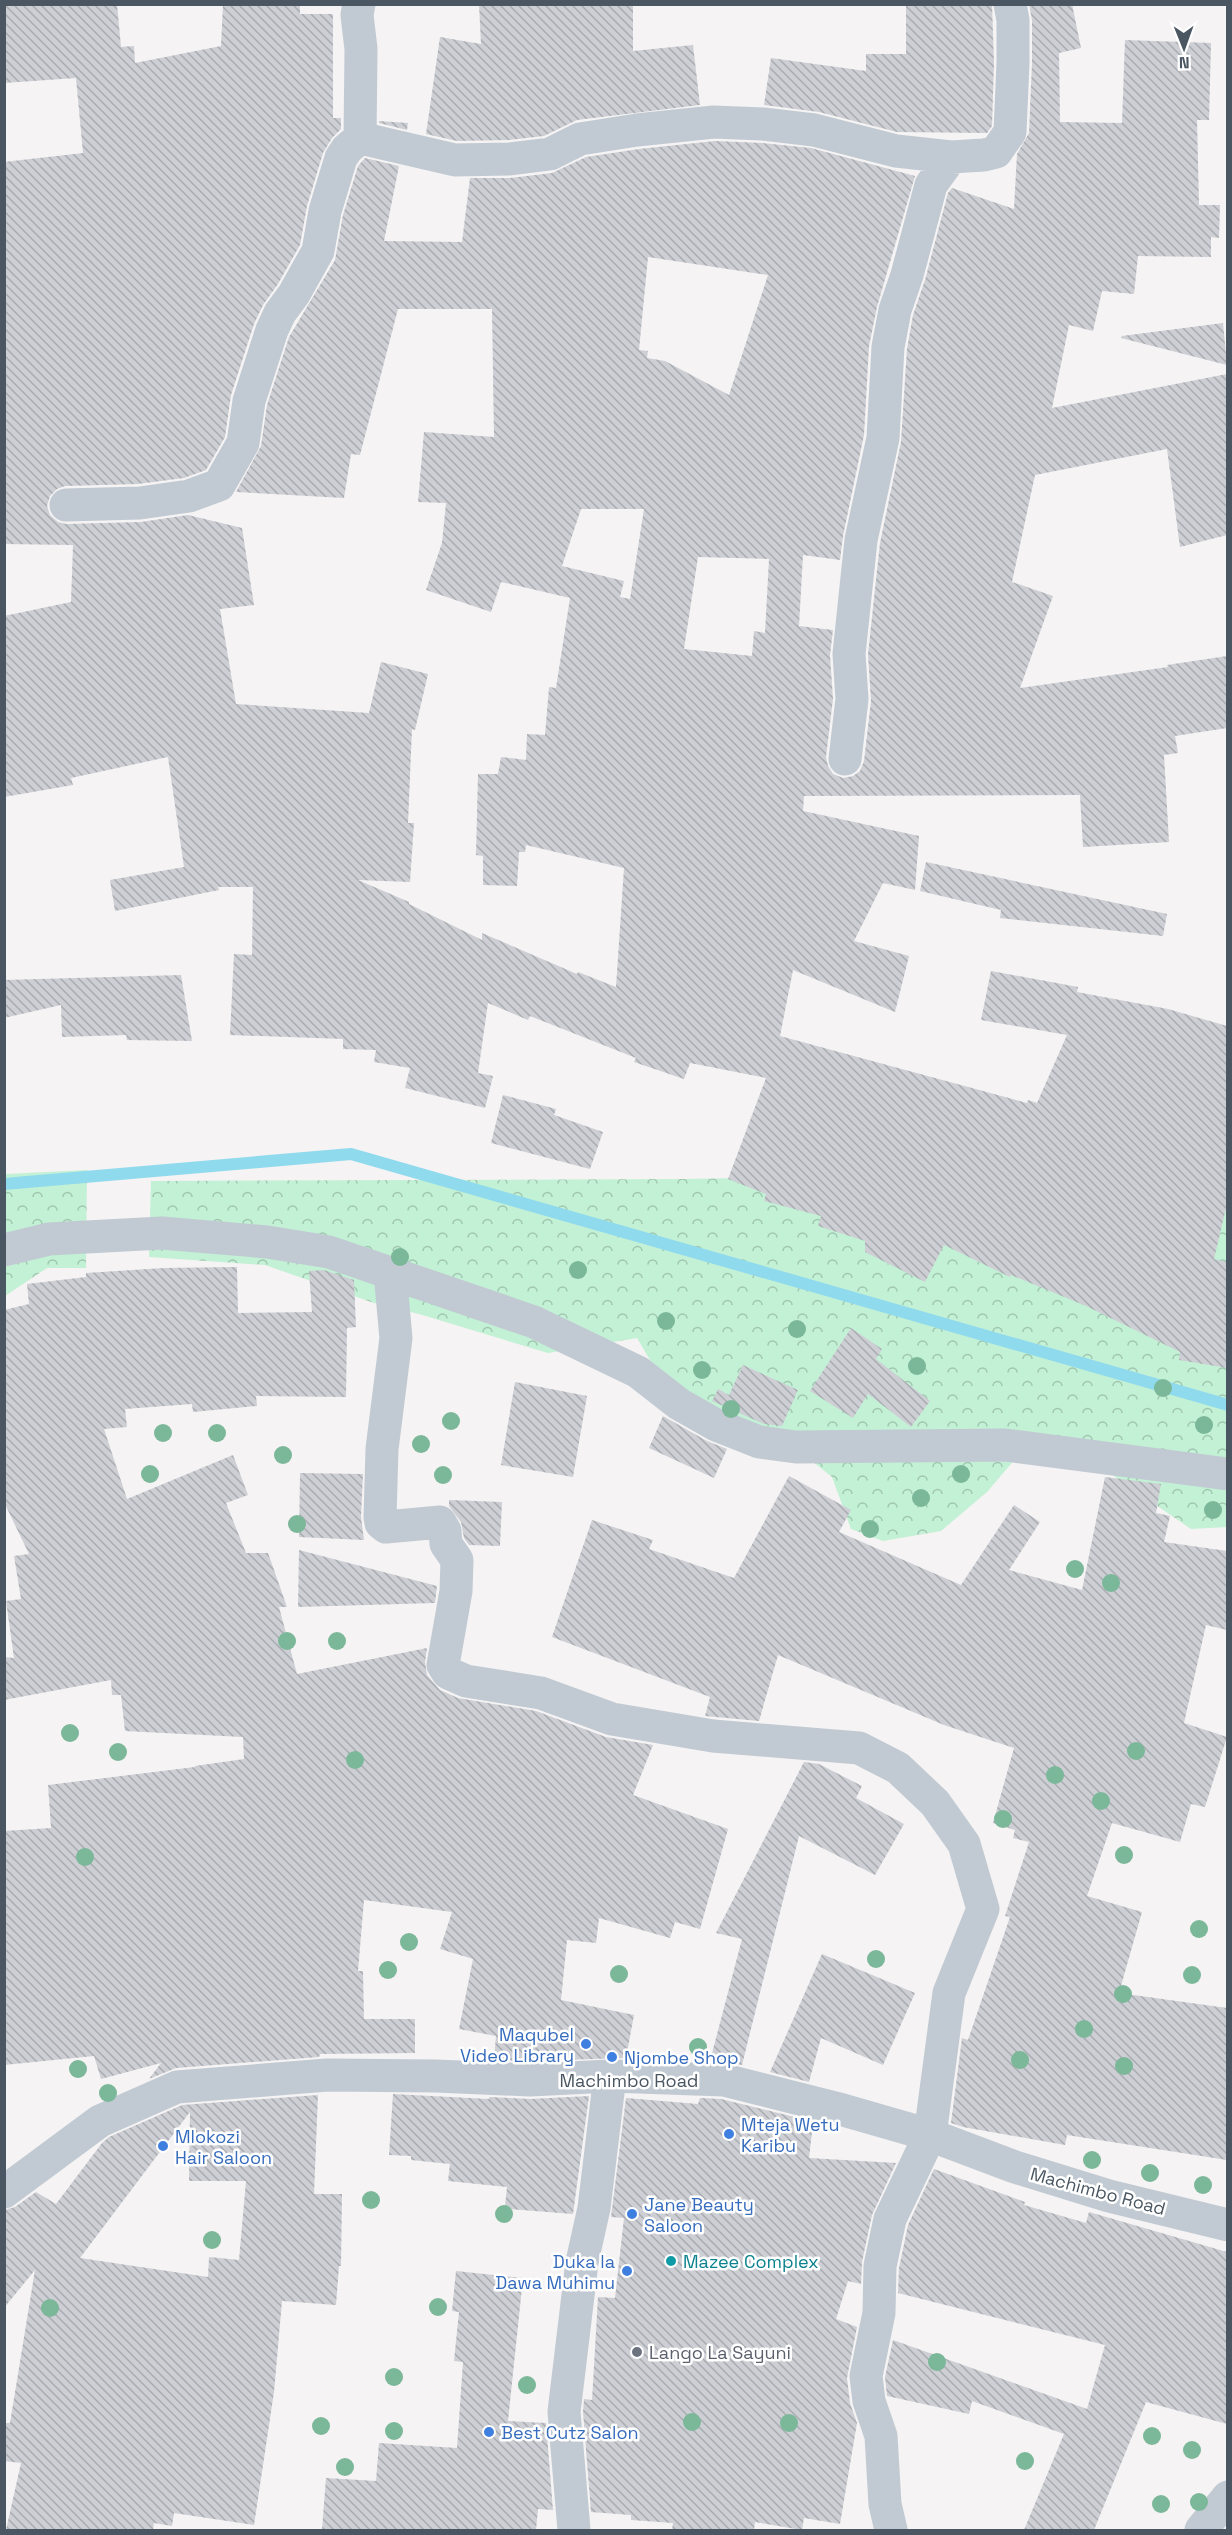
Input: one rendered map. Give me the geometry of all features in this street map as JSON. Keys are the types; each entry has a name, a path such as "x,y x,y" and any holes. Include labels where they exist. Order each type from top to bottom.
{"street":[{"path":"66,505 140,503 189,496 219,485 243,443 249,401 272,330 318,251 325,212 341,158 360,138 361,49 357,15 359,4"},
{"path":"360,138 455,160 510,159 550,154 580,139 637,129 724,122 814,130 896,151 951,157 996,152 1010,132 1013,63 1010,4"},
{"path":"845,759 852,699 849,654 861,540 883,438 890,338 895,310 931,185 951,157"},
{"path":"4,1250 50,1239 162,1233 267,1242 329,1252 534,1322 638,1372 679,1404 716,1425 759,1442 796,1447 1005,1446 1227,1474"},
{"path":"390,1273 396,1338 382,1449 380,1517 381,1523 386,1527 440,1522 446,1544 457,1560 456,1591 443,1665 448,1673 466,1681 542,1693 623,1721 714,1736 859,1748 897,1768 935,1803 964,1844 983,1909 949,1992 930,2135 890,2219 880,2266 879,2313 866,2376 869,2401 881,2436 885,2504 891,2530"},
{"name":"Machimbo Road","path":"4,2192 100,2121 177,2087 327,2075 530,2080 610,2076 724,2080 843,2109 930,2135 1015,2168 1109,2196 1227,2225"},
{"path":"574,2530 564,2412 582,2262 594,2208 610,2076"},
{"path":"1201,2530 1227,2497"}],"green space":[{"path":"87,1170 86,1268 47,1268 5,1296 5,1174"},
{"path":"1227,1170 1227,1527 1191,1529 1108,1472 1035,1436 987,1492 941,1531 883,1541 851,1529 832,1477 792,1445 670,1394 637,1338 548,1353 419,1314 374,1303 265,1265 149,1257 151,1181 683,1179"}],"building":[{"path":"4,4 117,4 121,47 134,46 135,63 221,46 223,4 300,4 300,14 333,14 333,118 341,118 341,129 323,153 307,206 300,245 254,324 231,395 225,437 206,470 184,478 138,484 65,486 57,489 50,496 47,506 50,515 58,522 66,524 141,522 188,515 242,528 254,605 220,609 236,704 369,713 381,662 428,674 415,730 412,729 408,823 414,823 410,882 358,880 409,902 482,940 482,933 577,974 578,972 616,987 624,868 526,845 525,852 519,852 517,886 483,885 483,856 476,855 478,774 498,774 501,757 526,760 527,734 545,735 549,687 556,688 570,598 501,582 491,612 426,590 442,543 446,503 418,502 424,432 494,437 492,309 398,309 360,455 351,454 344,498 236,492 261,446 267,405 289,337 335,260 343,215 358,166 365,158 399,166 384,241 462,242 470,178 510,178 552,173 586,157 639,149 715,141 762,143 811,148 915,176 877,307 869,346 864,435 840,560 803,555 799,626 833,630 830,655 833,699 826,757 833,774 843,778 853,776 860,771 864,761 871,701 868,654 880,543 901,442 907,349 913,315 925,280 948,193 952,188 1014,209 1017,154 1029,133 1032,20 1029,4 1072,4 1081,48 1059,53 1060,122 1122,123 1125,40 1211,43 1209,120 1197,120 1199,205 1220,205 1219,238 1211,237 1211,257 1138,256 1134,294 1102,291 1093,331 1069,325 1052,408 1227,374 1227,535 1180,547 1167,449 1035,475 1012,582 1053,596 1020,688 1168,667 1167,665 1227,656 1227,728 1175,736 1178,753 1164,755 1169,842 1083,847 1080,795 804,796 803,811 919,836 915,890 883,883 854,941 909,956 895,1012 793,970 780,1036 1027,1103 1028,1100 1037,1103 1067,1035 981,1020 991,971 1078,987 1077,992 1168,1009 1227,1026 1227,1204 1214,1259 1227,1262 1227,1368 1179,1360 1180,1352 1086,1306 1011,1275 1010,1277 944,1245 925,1282 865,1252 865,1241 818,1226 821,1216 764,1201 766,1194 728,1179 766,1078 690,1063 684,1079 634,1062 636,1058 530,1016 528,1020 488,1003 478,1073 493,1076 485,1108 405,1088 410,1068 374,1062 376,1050 343,1049 343,1039 230,1035 234,954 252,955 253,887 218,887 219,890 115,911 110,880 184,867 168,757 71,778 73,785 4,797 4,616 71,602 73,545 4,544 4,162 83,153 76,78 4,83","holes":["648,257 768,275 729,395 665,361 647,358 648,351 639,350","581,509 644,509 630,599 620,597 624,581 562,566","698,557 769,559 765,633 754,631 752,656 684,649"]},
{"path":"479,4 633,4 633,51 693,45 700,105 577,120 544,136 509,140 457,141 426,134 440,37 481,44"},
{"path":"906,4 992,4 994,63 992,126 987,133 897,132 819,112 764,105 771,58 866,71 866,54 906,54"},
{"path":"379,121 408,123 407,130 379,123"},
{"path":"1223,323 1227,365 1121,338 1122,336"},
{"path":"926,862 1167,914 1163,936 1000,918 1001,910 920,891"},
{"path":"181,975 192,1041 127,1040 126,1035 62,1037 61,1005 4,1018 4,980"},
{"path":"503,1095 556,1109 554,1115 603,1132 590,1169 491,1143"},
{"path":"237,1267 238,1313 312,1312 309,1271 324,1270 354,1280 356,1327 347,1328 346,1397 256,1396 257,1406 193,1412 192,1404 125,1409 127,1427 104,1429 127,1499 233,1455 248,1495 226,1503 246,1553 268,1553 287,1607 279,1607 297,1674 427,1648 425,1662 427,1675 440,1690 458,1698 536,1711 606,1737 653,1745 633,1795 728,1829 700,1929 675,1922 670,1938 599,1918 596,1943 567,1940 561,2000 634,2015 626,2058 494,2060 496,2036 459,2029 473,1959 440,1949 452,1912 364,1900 358,1971 363,1971 364,2019 415,2019 415,2053 320,2054 319,2057 176,2068 149,2079 161,2063 101,2079 94,2056 4,2065 4,1831 51,1828 48,1785 244,1759 243,1737 125,1731 121,1695 112,1695 111,1680 4,1700 4,1657 14,1658 6,1601 21,1599 14,1556 29,1554 4,1502 4,1310 29,1304 27,1284 86,1277 86,1273 164,1268"},
{"path":"851,1328 882,1349 876,1359 930,1401 911,1427 868,1394 853,1418 810,1391"},
{"path":"743,1365 798,1390 782,1426 764,1424 712,1401 718,1389 729,1395"},
{"path":"515,1382 587,1396 573,1477 501,1465"},
{"path":"663,1416 707,1441 727,1449 714,1478 649,1448"},
{"path":"300,1473 363,1474 361,1517 364,1540 299,1537"},
{"path":"789,1476 851,1510 839,1532 961,1585 1014,1505 1040,1522 1009,1570 1082,1590 1105,1477 1161,1484 1156,1513 1170,1516 1164,1542 1227,1551 1227,1630 1206,1625 1184,1723 1227,1737 1205,1807 1191,1804 1180,1842 1112,1823 1087,1896 1142,1912 1119,1993 1227,2008 1227,2160 1067,2135 1065,2145 951,2123 962,2038 968,2040 1010,1917 1005,1916 1029,1842 1013,1838 1015,1830 993,1823 1014,1748 944,1725 778,1655 759,1721 705,1716 710,1697 552,1637 592,1520 653,1540 649,1549 734,1578"},
{"path":"449,1500 502,1502 500,1546 469,1545 464,1538 461,1522 449,1506"},
{"path":"299,1550 437,1586 435,1603 298,1607"},
{"path":"804,1762 819,1764 862,1786 856,1798 904,1824 875,1875 799,1836 742,2065 710,2061 742,1939 716,1933"},
{"path":"822,1954 915,1993 883,2065 821,2038 809,2082 770,2072"},
{"path":"393,2094 489,2099 489,2097 531,2099 589,2096 573,2214 509,2209 509,2206 505,2206 507,2187 448,2181 450,2164 411,2160 411,2156 389,2155"},
{"path":"318,2095 314,2194 342,2194 341,2266 339,2266 336,2305 282,2301 274,2392 254,2525 174,2513 172,2526 154,2523 153,2530 6,2530 21,2463 4,2461 4,2423 10,2423 35,2270 4,2308 4,2210 15,2207 36,2192 56,2204 109,2137 182,2105","holes":["190,2112 189,2181 246,2181 239,2260 209,2257 208,2277 80,2258"]},
{"path":"626,2098 698,2104 700,2098 721,2099 799,2118 796,2130 812,2132 809,2158 896,2163 872,2215 862,2262 861,2284 848,2281 836,2319 857,2327 847,2378 850,2403 857,2423 840,2524 804,2518 802,2530 755,2522 754,2530 672,2530 673,2523 631,2520 631,2515 591,2512 583,2412 584,2399 592,2400 598,2297 615,2298 624,2218 611,2217"},
{"path":"934,2169 1025,2202 1024,2205 1086,2223 1089,2212 1227,2252 1227,2424 1146,2402 1094,2530 1024,2530 1064,2434 972,2401 969,2414 887,2396 885,2377 893,2340 1087,2409 1105,2345 898,2293 899,2268 908,2225"},
{"path":"456,2271 523,2278 508,2421 546,2423 553,2510 538,2509 536,2530 322,2530 326,2478 376,2481 379,2443 457,2448 463,2362 454,2361 459,2312 452,2311"}],"waterway":[{"path":"4,1184 351,1154 1228,1405"}],"place":[{"name":"Maqubel Video Library","path":"586,2044"},
{"name":"Njombe Shop","path":"612,2057"},
{"name":"Mteja Wetu Karibu","path":"729,2134"},
{"name":"Mlokozi Hair Saloon","path":"163,2146"},
{"name":"Jane Beauty Saloon","path":"632,2214"},
{"name":"Mazee Complex","path":"671,2261"},
{"name":"Duka la Dawa Muhimu","path":"627,2271"},
{"name":"Lango La Sayuni","path":"637,2352"},
{"name":"Best Cutz Salon","path":"489,2432"}]}
